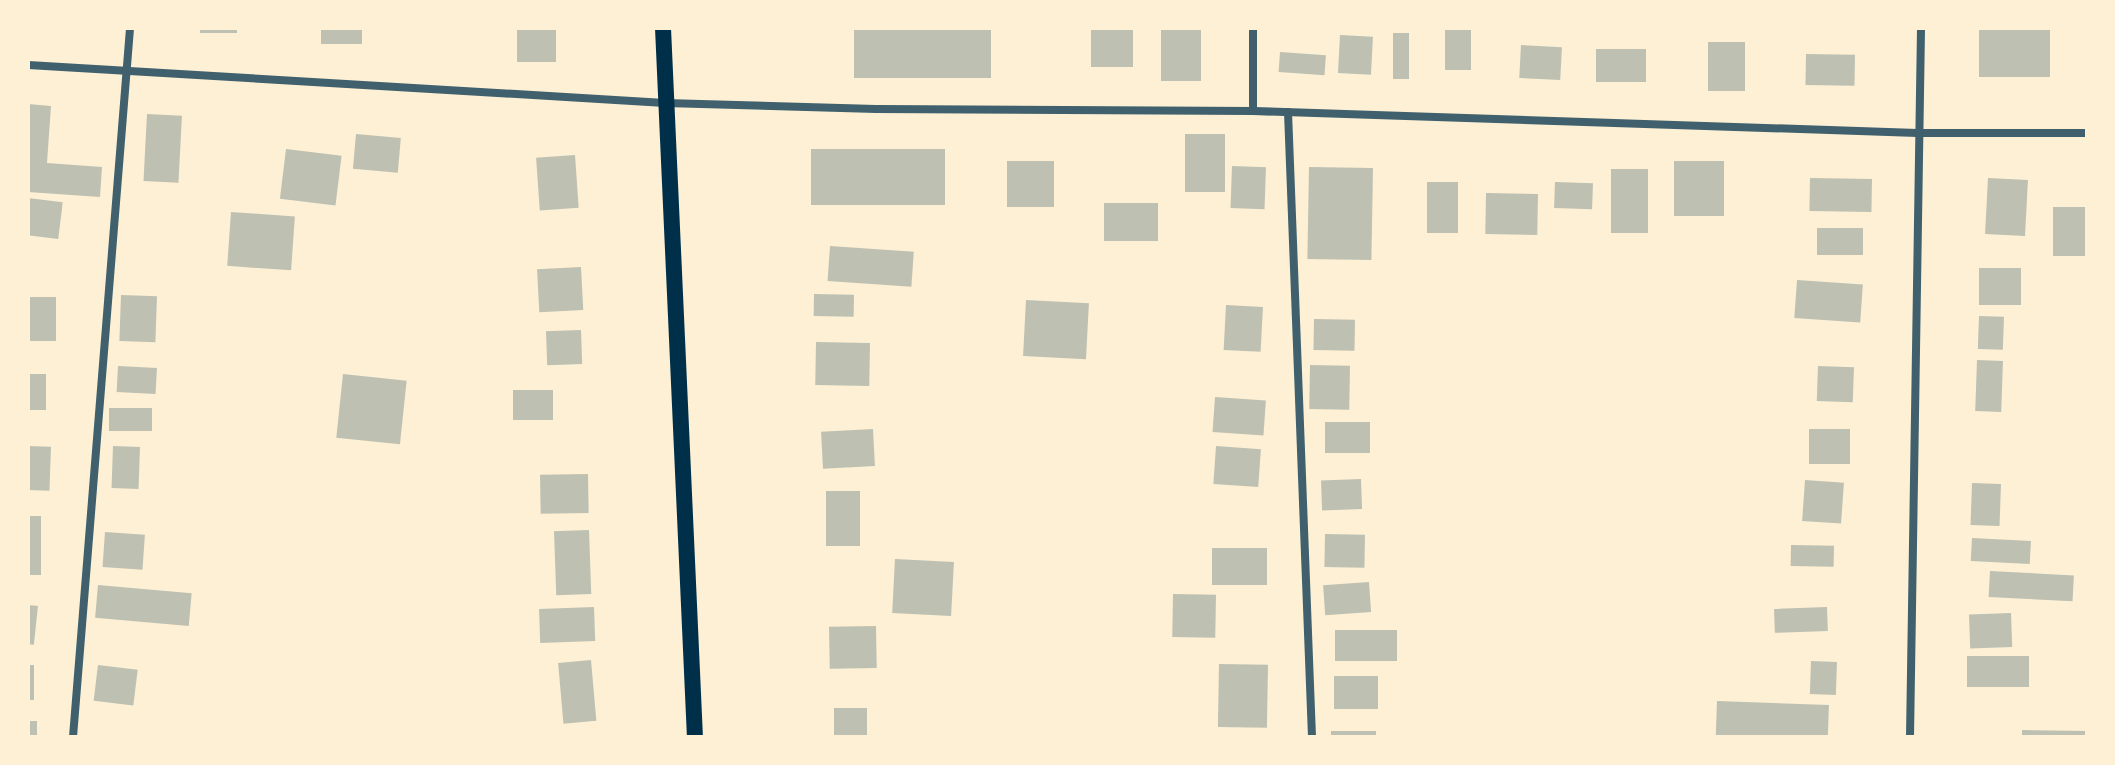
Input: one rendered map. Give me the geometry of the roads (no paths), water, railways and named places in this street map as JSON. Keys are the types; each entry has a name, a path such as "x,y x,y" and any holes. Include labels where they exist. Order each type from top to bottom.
{"main road":[{"path":"663,28 695,737"}],"street":[{"path":"73,737 130,28"},
{"path":"1253,28 1253,111"},
{"path":"1910,737 1921,28"},
{"path":"28,65 665,103 876,109 1253,111 1918,133 2087,133"},
{"path":"1288,112 1312,737"}]}
